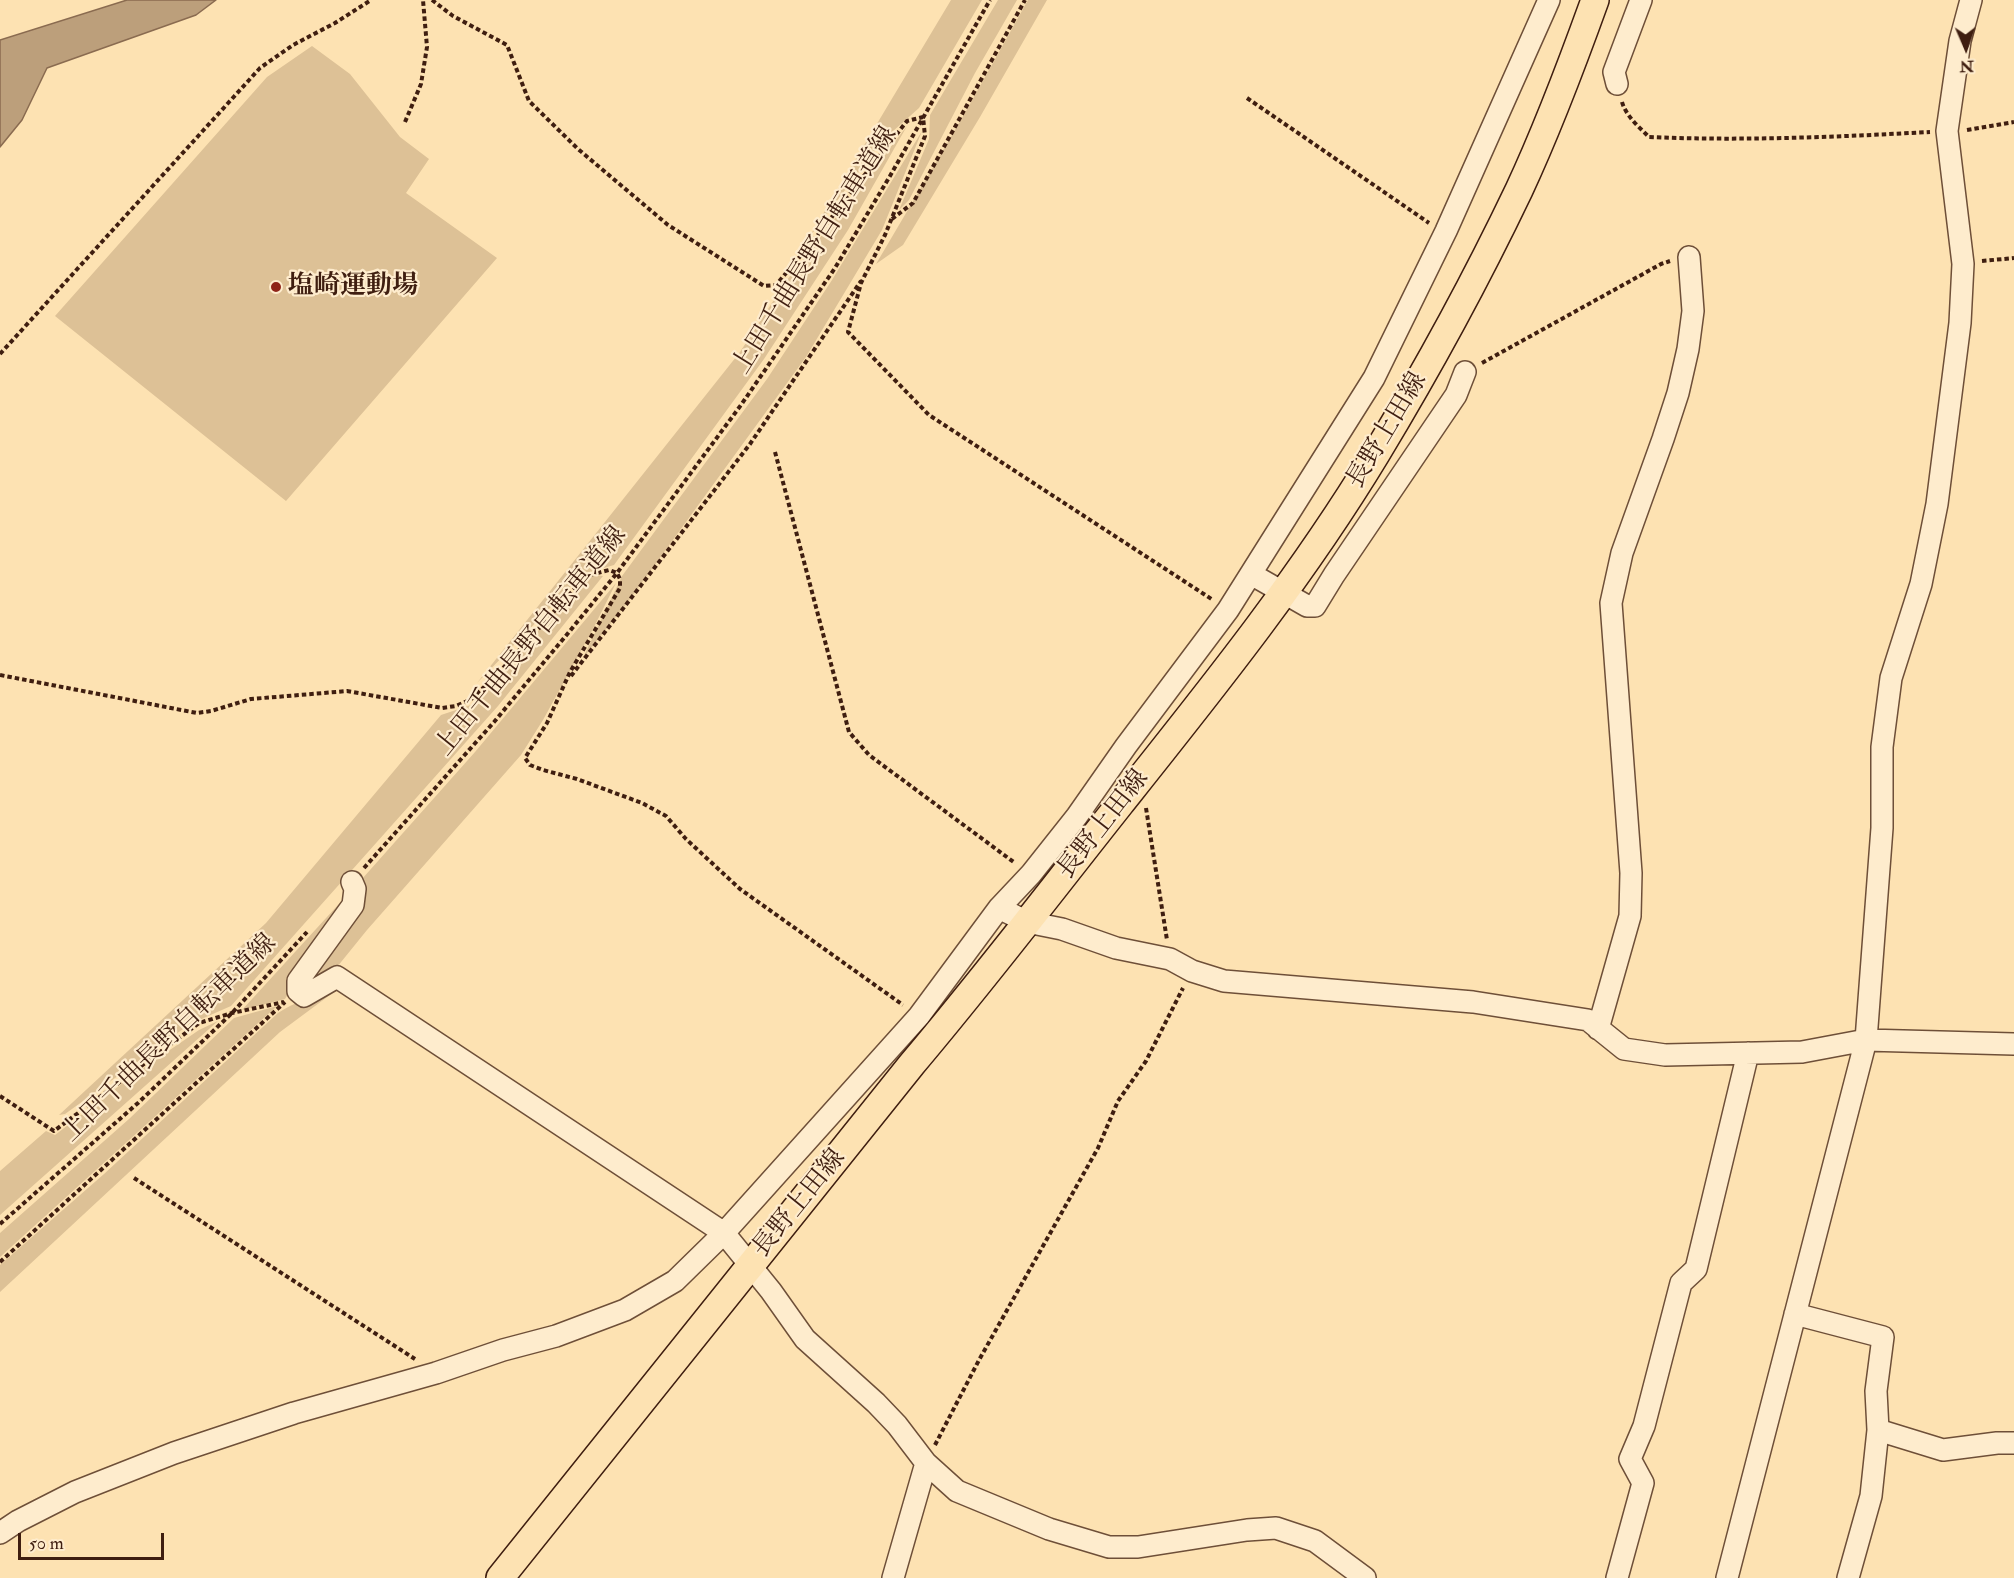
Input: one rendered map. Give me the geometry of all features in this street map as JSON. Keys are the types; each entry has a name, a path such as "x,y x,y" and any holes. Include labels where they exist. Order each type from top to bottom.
{"main road":[{"name":"長野上田線","path":"500,1578 1027,922 1209,693 1283,593 1374,457 1433,357 1467,293 1542,138 1595,0"}],"street":[{"path":"0,1533 18,1521 75,1492 174,1453 294,1413 436,1373 577,1328 625,1310 675,1281 724,1233 918,1016 999,908 1031,874 1077,816 1126,746 1228,610 1374,378 1446,231 1549,0"},
{"path":"1617,84 1614,72 1641,0"},
{"path":"1727,1578 1866,1040 1882,828 1882,747 1891,678 1921,584 1937,504 1960,323 1963,264 1947,131 1960,41 1971,0"},
{"path":"1598,1029 1630,916 1631,873 1611,603 1622,553 1678,393 1688,349 1693,311 1689,257"},
{"path":"1251,574 1307,606 1315,606 1456,395 1466,372"},
{"path":"1126,746 1151,765"},
{"path":"352,882 355,889 353,905 298,981 292,997 304,996 337,977 724,1233 771,1291 805,1339 897,1425 926,1463 957,1491 1048,1529 1109,1547 1138,1547 1247,1530 1276,1528 1315,1541 1365,1578"},
{"path":"999,908 1027,922 1062,929 1116,948 1170,959 1192,971 1224,981 1473,1002 1588,1020 1624,1049 1665,1055 1803,1052 1866,1040 2014,1044"},
{"path":"1617,1578 1643,1483 1630,1460 1644,1426 1681,1283 1696,1269 1748,1053"},
{"path":"1795,1314 1883,1338 1876,1391 1878,1430 1871,1496 1848,1578"},
{"path":"1878,1430 1943,1450 2014,1443"},
{"path":"893,1578 926,1463"}],"path":[{"path":"0,354 260,68 293,45 335,23 371,0"},
{"path":"405,122 421,84 427,46 423,0"},
{"path":"432,0 453,16 507,45 529,101 578,149 668,225 764,286 776,285 906,121 923,117 925,136 892,219 861,283 848,332 929,415 1228,610"},
{"name":"上田千曲長野自転車道線","path":"352,882 494,722 617,573 741,405 835,268 990,0"},
{"path":"892,219 913,203 1025,0"},
{"path":"1617,84 1623,107 1649,137 1720,140 1829,137 1947,131 2014,122"},
{"path":"1247,98 1435,227 1446,231"},
{"path":"1466,372 1661,264 1689,257"},
{"path":"1963,264 2014,258"},
{"path":"565,684 750,444 868,270"},
{"path":"775,452 849,732 869,756 1031,874"},
{"path":"0,675 197,713 251,699 347,691 442,708 456,706 470,700 495,677 586,576 609,570 617,573 620,588 565,684 547,723 525,758 530,765 577,779 642,803 666,816 686,839 740,889 918,1016"},
{"path":"1132,789 1144,800 1149,817 1170,959"},
{"name":"上田千曲長野自転車道線","path":"0,1224 138,1103 232,1013 312,926"},
{"path":"926,1463 980,1360 1098,1148 1118,1101 1146,1061 1192,971"},
{"path":"0,1096 54,1131 199,1023 292,997"},
{"path":"0,1262 292,997"},
{"path":"134,1179 436,1373"}],"shaded area":[{"path":"127,0 216,0 196,15 47,68 22,120 0,147 0,40"},
{"path":"951,0 982,0 919,108 883,140 808,239"},
{"path":"998,0 1017,0 975,73 909,200 899,210 929,139 930,115"},
{"path":"1028,0 1047,0 903,245 876,264 965,113"},
{"name":"塩崎運動場","path":"312,46 350,74 400,137 429,159 406,193 497,258 286,501 55,316 267,77"},
{"path":"907,126 848,230 764,359 614,565 583,574 477,683 740,352 787,280"},
{"path":"922,131 882,230 806,357 627,603 583,658 622,576 767,379 832,280"},
{"path":"603,576 498,706 231,1006 190,1024 65,1114 59,1115 266,923 441,715 471,705 587,577"},
{"path":"616,583 543,720 521,755 367,930 333,972 309,990 305,979 358,908 362,879 475,752"},
{"path":"348,894 285,999 242,1010"},
{"path":"331,989 338,989 280,1032 0,1292 0,1265 104,1174 278,1013"},
{"path":"277,1006 0,1257 0,1233 129,1119 234,1018"},
{"path":"218,1021 0,1215 0,1171 46,1131 55,1135 132,1076 199,1030"}],"place":[{"name":"塩崎運動場","path":"276,287"}]}
